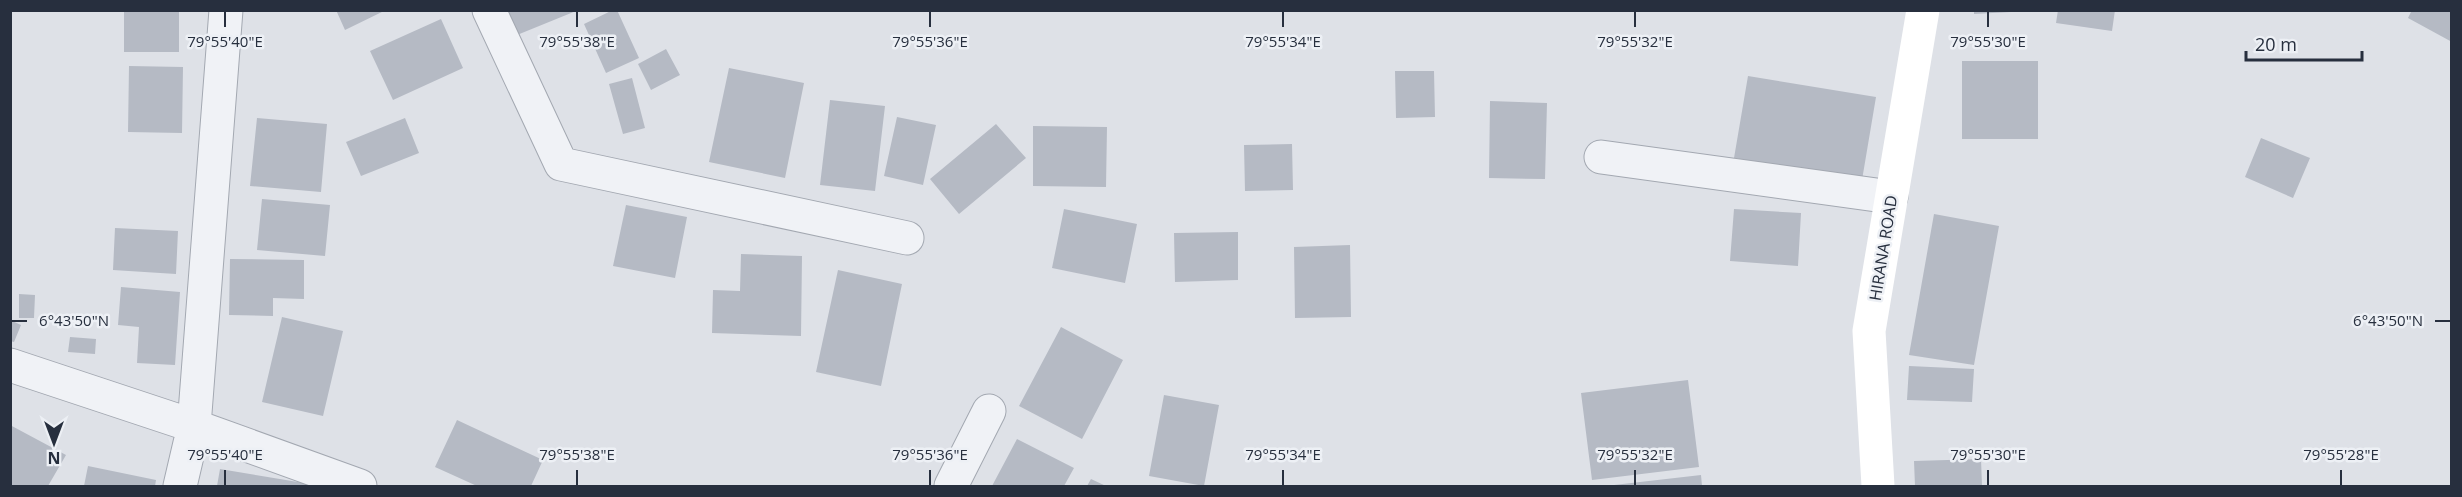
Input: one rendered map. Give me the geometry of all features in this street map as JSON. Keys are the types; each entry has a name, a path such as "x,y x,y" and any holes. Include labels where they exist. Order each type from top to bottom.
{"street":[{"path":"180,486 194,426 226,10"},
{"path":"489,10 561,164 907,238"},
{"name":"HIRANA ROAD","path":"1878,486 1869,331 1923,10"},
{"path":"1601,157 1891,196"},
{"path":"10,365 194,426 360,486"},
{"path":"951,486 989,411"}],"building":[{"path":"124,10 179,10 179,52 124,52"},
{"path":"336,10 386,10 345,30"},
{"path":"507,10 576,10 576,11 517,35"},
{"path":"617,10 639,58 606,73 584,24"},
{"path":"1974,10 2011,10 2011,12 1974,14"},
{"path":"2058,10 2115,10 2112,31 2056,23"},
{"path":"2412,10 2452,10 2452,42 2408,18"},
{"path":"441,19 463,68 393,100 370,51"},
{"path":"666,49 680,75 651,90 638,64"},
{"path":"1962,61 2038,61 2038,139 1962,139"},
{"path":"129,66 183,67 182,133 128,132"},
{"path":"729,68 804,83 785,178 709,162"},
{"path":"1395,71 1434,71 1435,117 1396,118"},
{"path":"1748,76 1876,97 1862,180 1734,158"},
{"path":"632,78 645,128 623,134 609,84"},
{"path":"830,100 885,106 875,191 820,185"},
{"path":"1490,101 1547,103 1545,179 1489,178"},
{"path":"897,117 936,125 923,185 884,176"},
{"path":"257,118 327,124 321,192 250,186"},
{"path":"405,118 419,153 361,176 346,142"},
{"path":"996,124 1026,158 959,214 930,179"},
{"path":"1033,126 1107,127 1106,187 1033,186"},
{"path":"2261,138 2310,158 2293,198 2245,177"},
{"path":"1292,144 1293,190 1245,191 1244,145"},
{"path":"262,199 330,205 325,256 257,250"},
{"path":"626,205 687,217 675,278 613,266"},
{"path":"1064,209 1137,224 1125,283 1052,268"},
{"path":"1734,209 1801,213 1798,266 1730,261"},
{"path":"1934,214 1999,226 1974,365 1909,355"},
{"path":"115,228 178,231 176,274 113,270"},
{"path":"1238,232 1238,280 1175,282 1174,233"},
{"path":"1350,245 1351,317 1295,318 1294,247"},
{"path":"741,254 802,256 801,336 712,333 713,290 740,291"},
{"path":"230,259 304,260 304,299 273,298 273,316 229,315"},
{"path":"838,270 902,284 881,386 816,372"},
{"path":"121,287 180,292 175,365 137,363 139,327 118,325"},
{"path":"19,294 35,295 34,318 19,318"},
{"path":"282,317 343,331 323,416 262,402"},
{"path":"10,320 21,325 14,342 10,341"},
{"path":"1061,327 1123,360 1082,439 1019,406"},
{"path":"70,337 96,339 95,354 68,352"},
{"path":"1909,366 1974,369 1972,402 1907,400"},
{"path":"1688,380 1699,467 1592,480 1581,393"},
{"path":"1164,395 1219,405 1204,486 1149,476"},
{"path":"457,420 543,460 531,486 477,486 435,467"},
{"path":"10,425 66,455 48,486 10,486"},
{"path":"1017,439 1074,468 1064,486 992,486"},
{"path":"1981,459 1982,486 1915,486 1914,461"},
{"path":"88,466 156,480 155,486 84,486"},
{"path":"220,469 310,484 309,486 217,486"},
{"path":"1701,475 1702,486 1614,486 1614,485"},
{"path":"1091,479 1106,486 1087,486"}]}
